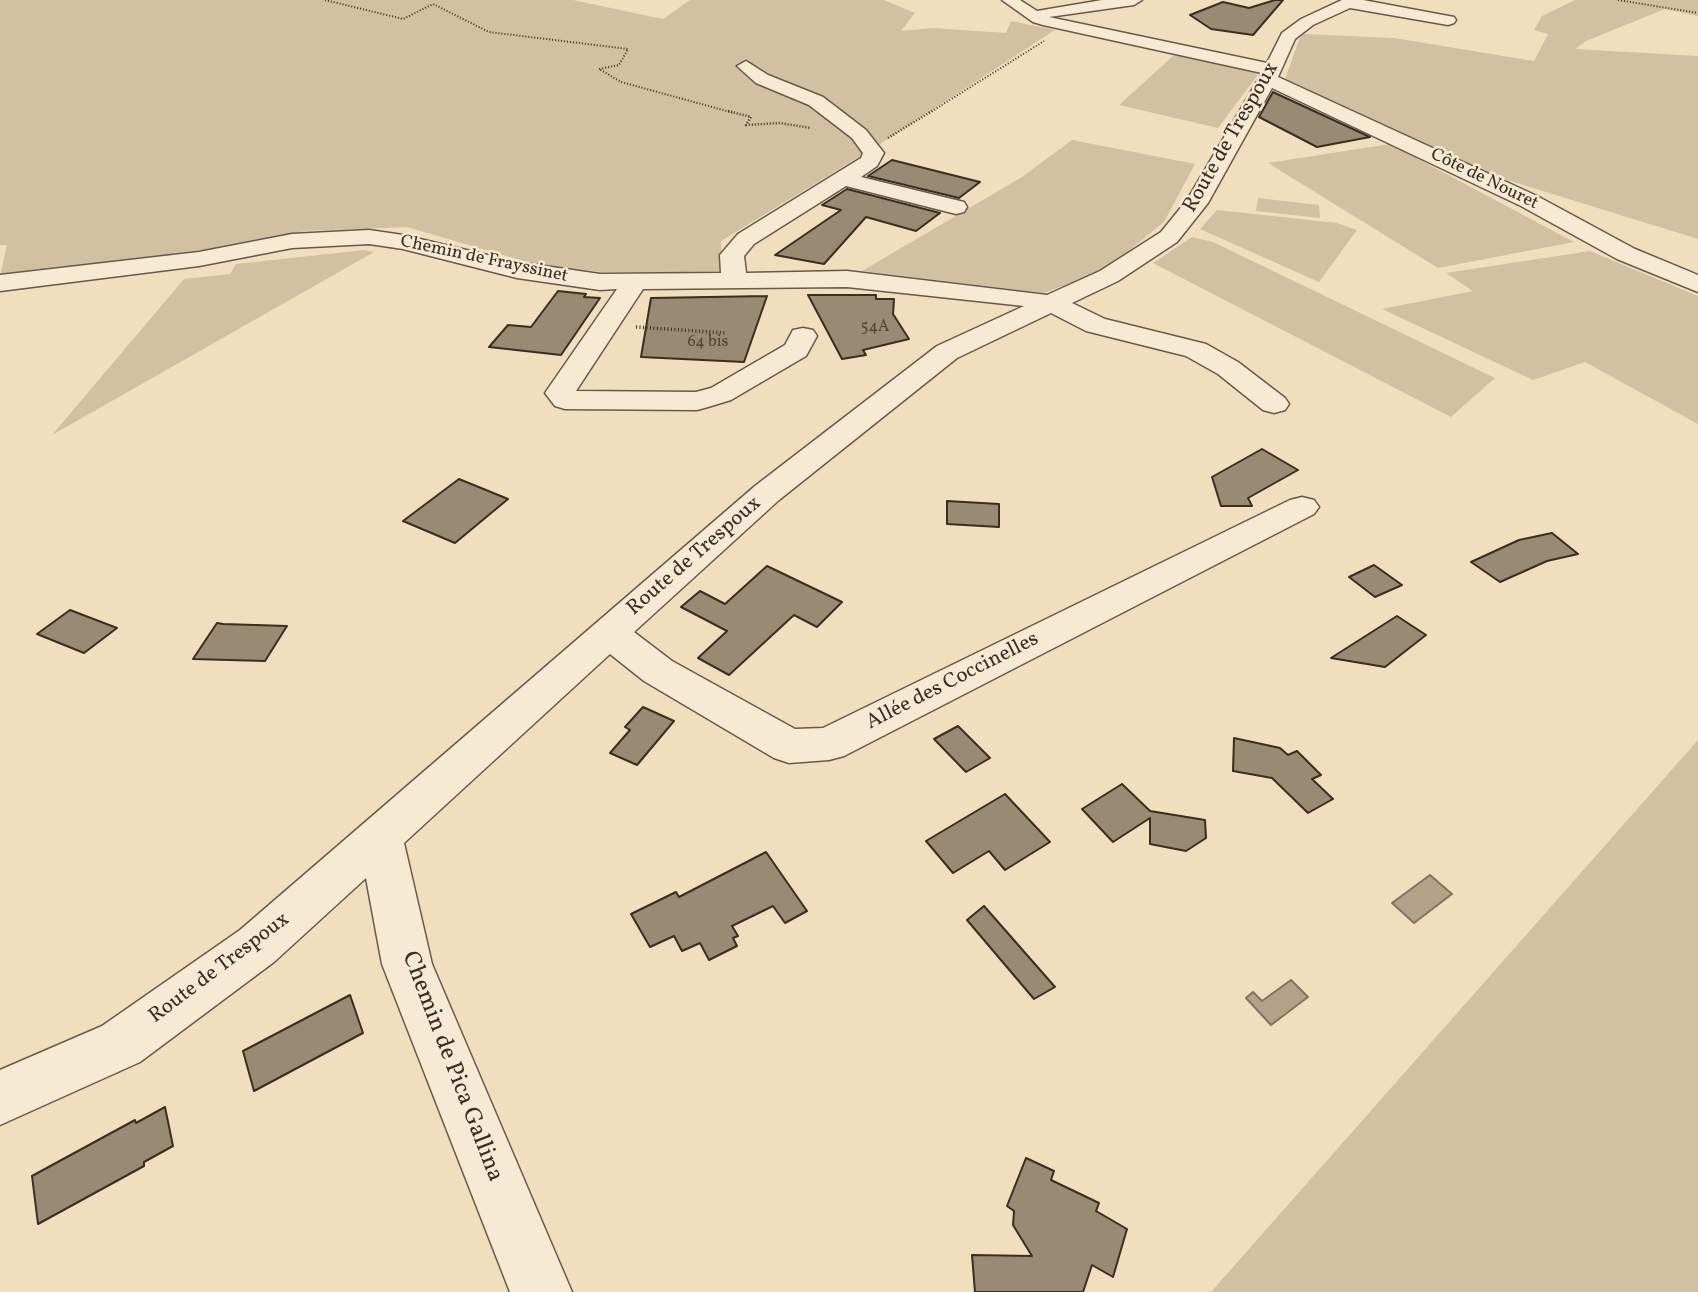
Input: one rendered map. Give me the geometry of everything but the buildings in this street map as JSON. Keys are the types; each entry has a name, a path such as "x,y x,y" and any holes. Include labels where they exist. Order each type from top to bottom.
{"street":[{"name":"Côte de Nouret","path":"1010,0 1031,15 1049,22 1271,75 1529,201 1626,254 1698,284"},
{"path":"1031,15 1134,0"},
{"path":"1352,1 1448,20"},
{"name":"Route de Trespoux","path":"0,1098 121,1044 257,946 767,493 947,352 1109,276 1169,237 1197,204 1271,75 1288,37 1307,22 1352,1"},
{"path":"734,279 732,256 746,239 870,163 874,153 859,134 816,101 762,79 746,66"},
{"path":"843,179 956,207"},
{"name":"Chemin de Frayssinet","path":"0,283 199,259 292,241 369,237 403,242 556,277 634,283 734,279 847,279 1023,298 1053,304 1096,325 1196,350 1228,368 1274,404"},
{"path":"634,283 560,393 565,400 697,401 721,394 796,350 803,336"},
{"name":"Allée des Coccinelles","path":"609,633 658,671 789,746 829,744 1302,507"},
{"name":"Chemin de Pica Gallina","path":"380,835 407,964 541,1292"}],"path":[{"path":"326,0 403,19 433,2 489,32 628,49 619,65 599,69 621,82 751,117 746,125 780,123 887,139 1061,30 1038,24 1031,15"},
{"path":"1618,0 1698,13"},
{"path":"608,323 648,329 726,333"}],"shaded area":[{"path":"0,0 573,0 663,19 690,0 884,0 915,13 901,31 932,28 1006,33 1011,21 1055,30 880,144 721,241 722,272 603,272 537,265 407,227 305,231 221,248 0,276 7,245 0,245"},
{"path":"1575,0 1698,0 1698,16 1665,9 1586,41 1575,49 1698,56 1698,239 1491,175 1285,79 1299,40 1304,34 1394,38 1534,61 1548,34 1534,30 1542,16"},
{"path":"1174,55 1239,67 1255,72 1257,76 1218,128 1119,105"},
{"path":"1072,140 1195,164 1164,222 1126,253 1088,277 1043,293 862,271 1022,177"},
{"path":"1390,144 1574,242 1438,268 1268,163"},
{"path":"1258,198 1319,205 1320,218 1256,211"},
{"path":"1217,210 1337,223 1357,230 1319,282 1200,229"},
{"path":"1192,237 1213,242 1495,378 1451,417 1153,263"},
{"path":"364,250 374,252 52,435 184,279 230,274 236,264"},
{"path":"1590,251 1698,296 1698,424 1585,362 1533,380 1382,309 1473,291 1446,273"},
{"path":"1698,740 1698,1292 1211,1292"},
{"path":"1430,875 1452,894 1414,923 1392,903"},
{"path":"1291,980 1308,997 1271,1025 1246,998 1253,992 1262,1001"}]}
